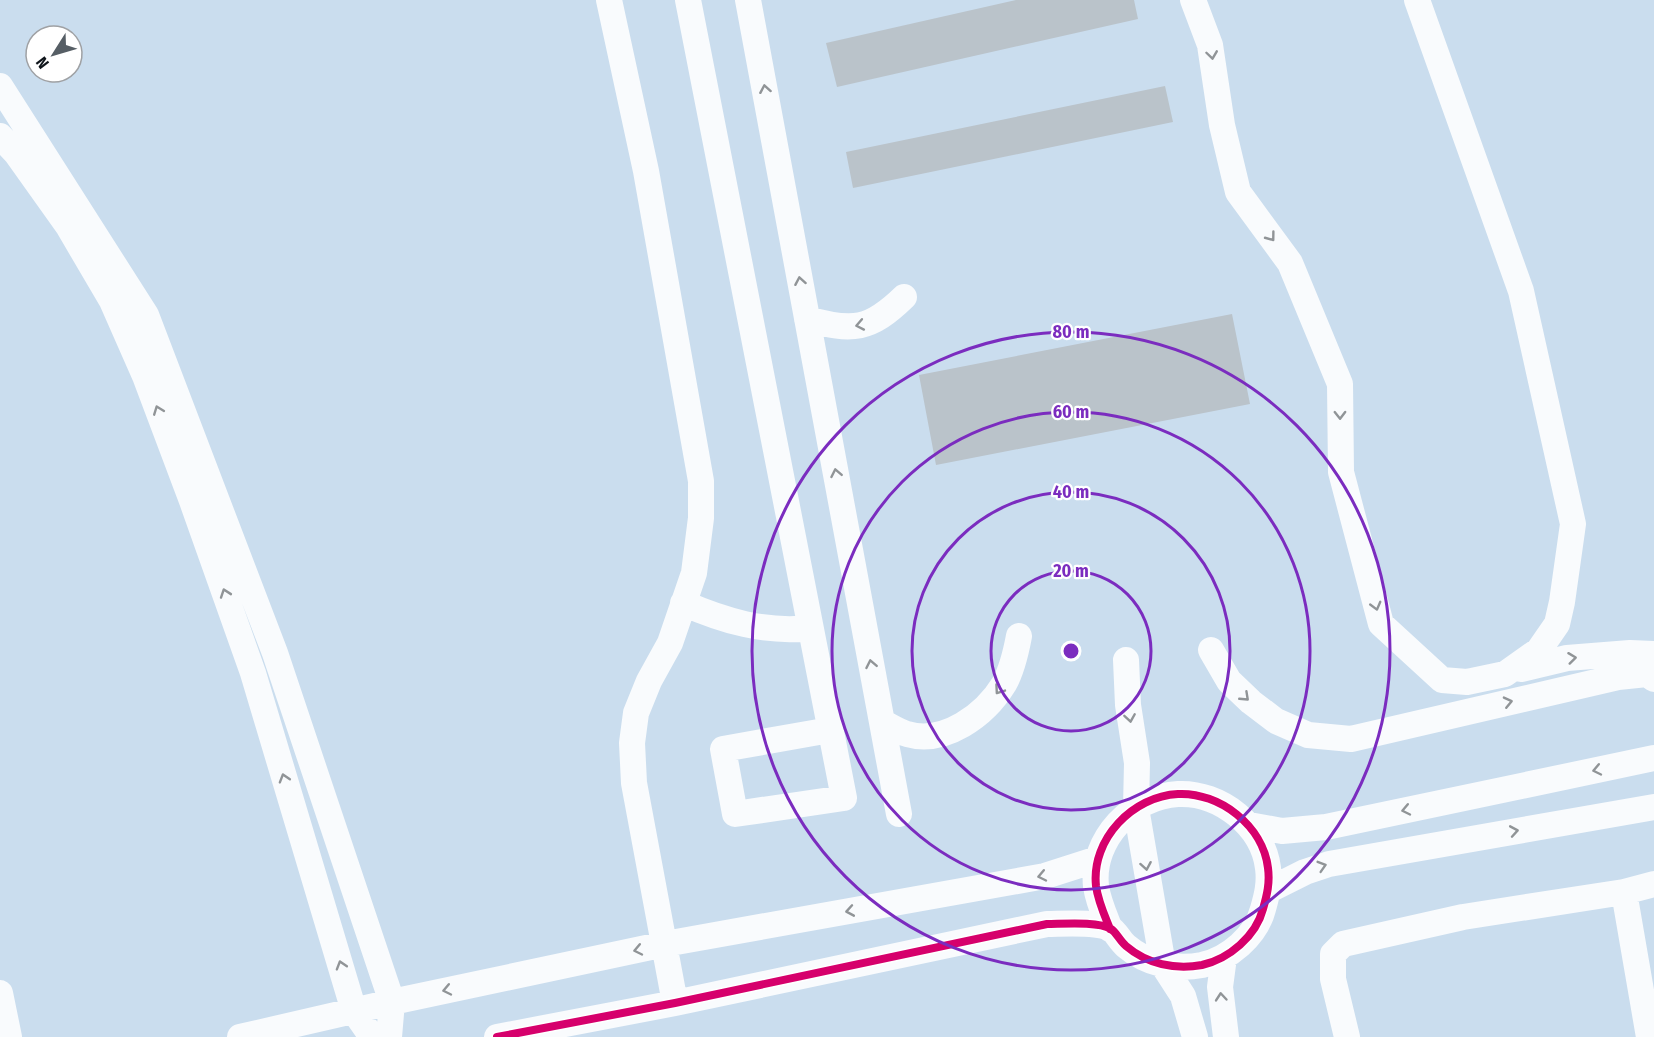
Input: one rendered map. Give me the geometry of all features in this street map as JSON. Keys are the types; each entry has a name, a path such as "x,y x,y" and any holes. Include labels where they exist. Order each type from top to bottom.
{"street":[{"path":"609,0 648,182 701,481 701,518 694,573 670,643 649,681 636,713 632,743 634,783 675,1003"},
{"path":"688,0 844,798 735,814 723,749 830,730"},
{"path":"748,0 899,814"},
{"path":"1193,0 1210,45 1222,125 1238,192 1290,263 1340,384 1341,472 1381,624 1442,680 1467,682 1567,658 1630,653 1654,654"},
{"path":"1417,0 1521,291 1573,524 1557,624 1539,650 1504,674 1423,721"},
{"path":"0,86 146,315 275,653 392,1002 389,1037"},
{"path":"0,136 16,153 68,226 112,301 145,376 253,673 354,1011 372,1037"},
{"path":"807,319 828,325 856,327 872,322 904,297"},
{"path":"683,603 707,614 738,623 789,630 810,628"},
{"path":"882,722 907,734 925,736 945,733 968,722 988,706 1005,683 1019,636"},
{"path":"1211,650 1229,681 1276,721 1308,735 1351,739 1618,677 1647,674 1654,679"},
{"path":"1126,660 1128,705 1137,763 1136,808 1162,965 1183,996 1195,1037"},
{"path":"1249,825 1282,831 1326,827 1654,758"},
{"path":"1179,794 1205,797 1229,808 1249,825 1262,845 1268,867 1269,890 1261,916 1246,940 1224,957 1183,968 1162,965 1143,957 1125,945 1110,928 1100,907 1096,883 1098,859 1115,825 1136,808 1152,799 1179,794"},
{"path":"1269,890 1305,872 1329,864 1654,807"},
{"path":"240,1037 665,944 1045,876 1098,859"},
{"path":"1347,1037 1333,979 1333,954 1343,944 1463,917 1624,892 1654,884"},
{"path":"1624,892 1649,1037"},
{"path":"497,1037 675,1003 1025,927 1080,923 1110,928"},
{"path":"1224,957 1220,987 1226,1037"},
{"path":"0,993 9,1037"}],"shaded area":[{"path":"0,0 1654,0 1654,1037 0,1037"}],"building":[{"path":"1016,0 1134,0 1138,19 837,87 826,43"},
{"path":"1165,86 1173,122 853,188 846,152"},
{"path":"1232,314 1250,404 936,465 919,375"}],"cycle path":[{"path":"497,1037 675,1003 1047,924 1105,926 1111,929 1113,930 1134,952 1152,961 1182,967 1202,965 1222,958 1240,945 1259,919 1267,894 1269,873 1258,838 1237,814 1224,805 1194,795 1178,794 1161,797 1131,812 1118,823 1108,837 1100,852 1096,869 1096,886 1103,913 1106,918 1108,923 1110,929"}]}
